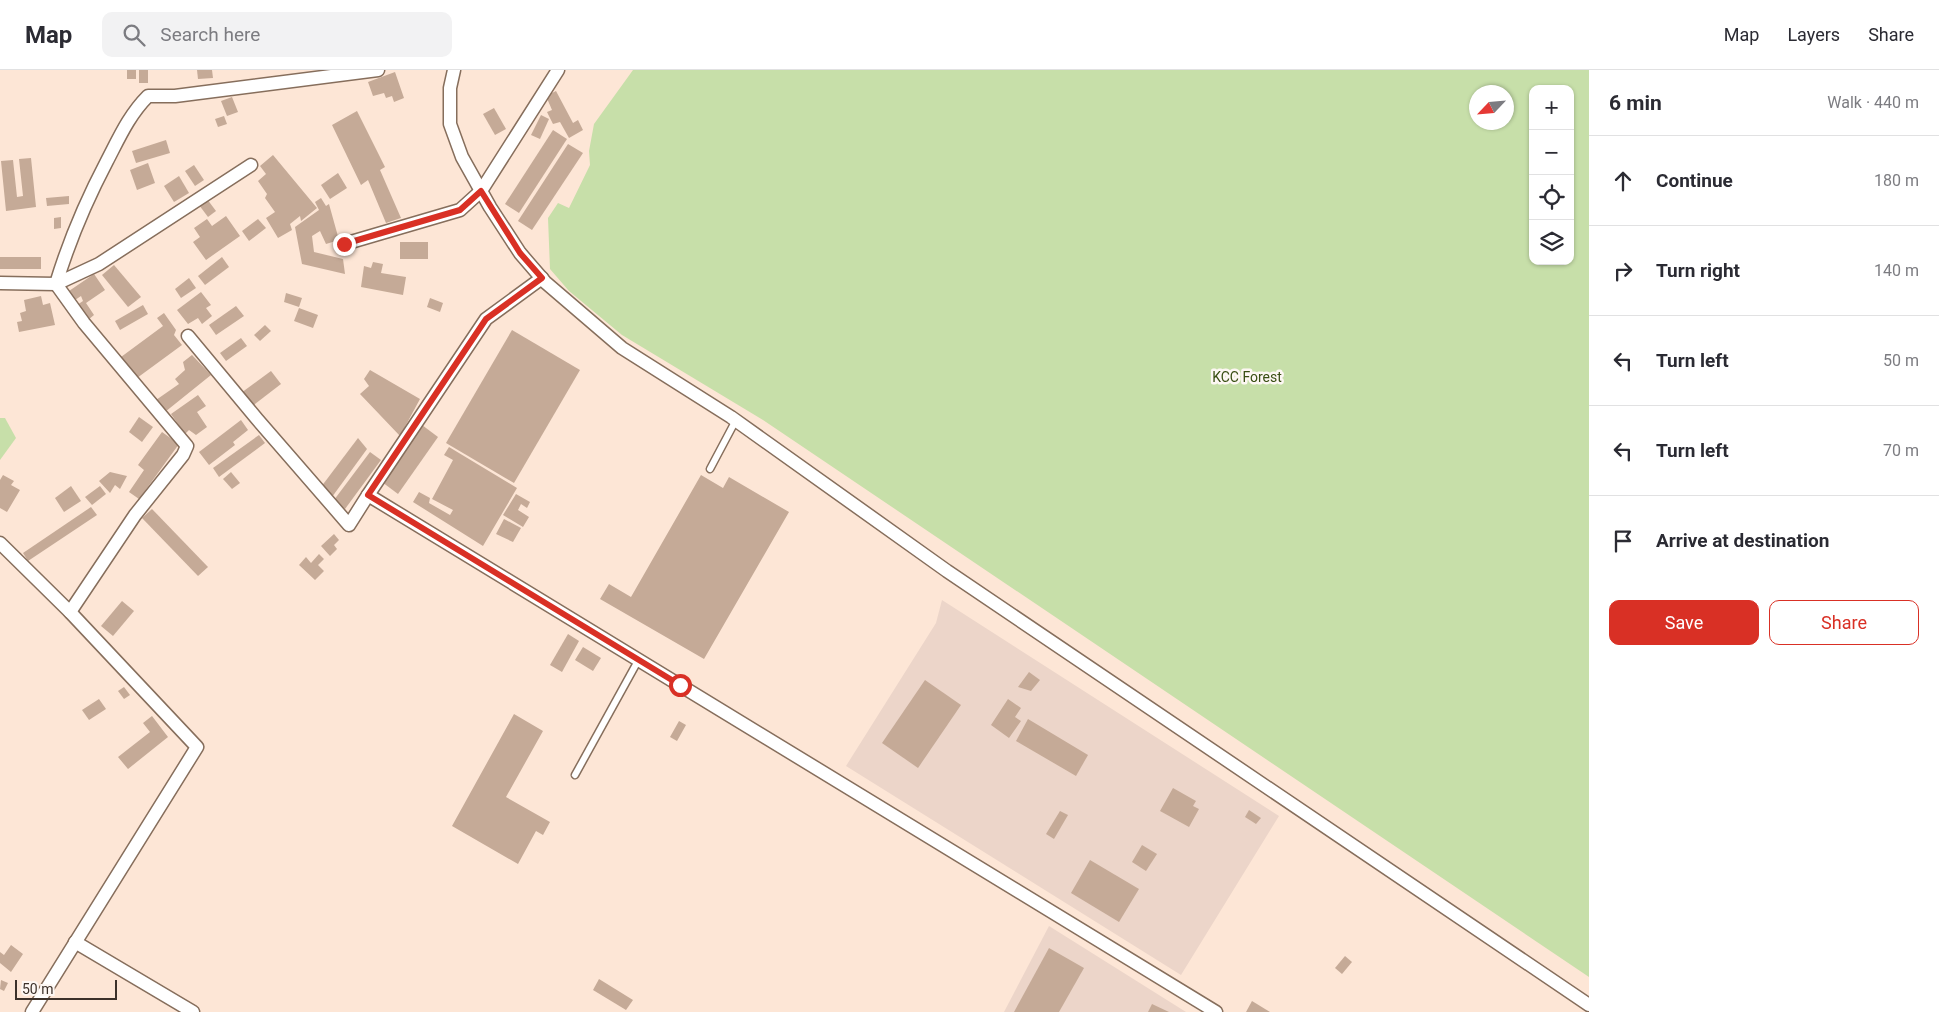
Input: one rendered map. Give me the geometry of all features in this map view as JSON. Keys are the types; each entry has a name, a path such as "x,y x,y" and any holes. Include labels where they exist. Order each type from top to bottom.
{"street":[{"path":"56,284 65,253 84,207 129,118 148,96 175,96 378,70"},
{"path":"454,70 450,88 450,124 462,157 481,191 520,253 542,278 622,348 736,420 947,571 1589,1005"},
{"path":"344,244 460,210 481,191 558,70"},
{"path":"0,282 56,284 100,264 251,165"},
{"path":"188,336 349,525 486,319 542,278"},
{"path":"56,284 84,323 187,446 183,455 135,516 70,612"},
{"path":"368,495 1216,1012"},
{"path":"0,543 70,612 197,747 32,1012"},
{"path":"75,942 193,1012"}],"lane":[{"path":"710,469 736,420"},
{"path":"575,775 638,659"}],"shaded area":[{"path":"942,600 1279,816 1181,975 846,766 936,623"},
{"path":"1049,926 1186,1012 1004,1012"}],"green space":[{"name":"KCC Forest","path":"633,70 1589,70 1589,977 763,420 622,335 569,291 550,269 548,218 558,203 569,208 590,165 589,151 594,124"},
{"path":"0,418 5,418 16,438 0,460"}],"building":[{"path":"127,70 136,70 136,79 127,79"},
{"path":"139,70 148,70 148,83 139,83"},
{"path":"197,70 212,70 213,78 198,79"},
{"path":"395,72 404,98 394,102 392,96 386,98 384,93 373,96 368,82"},
{"path":"556,91 573,123 578,120 583,130 569,138 560,122 553,124 547,112 552,110 546,96"},
{"path":"232,97 238,112 227,116 221,101"},
{"path":"494,108 506,129 495,135 483,114"},
{"path":"357,111 385,167 380,170 401,218 386,223 368,180 361,185 332,125"},
{"path":"541,115 549,119 540,139 531,135"},
{"path":"224,116 227,124 218,127 215,119"},
{"path":"553,130 567,139 519,213 505,204"},
{"path":"166,140 170,153 136,163 132,151"},
{"path":"568,144 583,153 532,230 518,221"},
{"path":"273,155 317,208 301,221 300,216 290,224 292,230 278,238 266,218 275,212 265,198 267,194 258,181 266,174 260,166"},
{"path":"31,158 36,207 6,211 1,161 13,160 17,197 23,196 19,159"},
{"path":"148,163 155,183 137,190 130,170"},
{"path":"194,165 204,180 195,186 185,171"},
{"path":"338,173 347,188 330,199 321,185"},
{"path":"179,176 189,193 174,202 164,186"},
{"path":"69,196 69,204 47,206 46,198"},
{"path":"321,198 326,206 329,204 339,240 326,244 320,231 312,236 314,252 343,259 345,274 302,264 295,227 319,210 315,202"},
{"path":"207,199 216,211 208,217 199,205"},
{"path":"226,216 240,236 206,260 193,242 200,237 194,228 207,219 212,226"},
{"path":"61,217 61,228 54,229 54,218"},
{"path":"258,219 266,228 249,241 242,231"},
{"path":"400,242 428,242 428,259 400,259"},
{"path":"0,257 41,257 41,269 0,269"},
{"path":"222,257 229,267 205,285 198,276"},
{"path":"373,262 383,264 381,273 406,277 403,295 361,287 364,266 371,268"},
{"path":"114,265 141,297 128,307 102,275"},
{"path":"94,274 105,290 86,303 94,315 88,320 77,305 83,301 81,296 75,300 69,291"},
{"path":"189,278 196,288 181,298 175,289"},
{"path":"201,292 211,305 206,308 212,316 202,324 198,318 188,324 177,310"},
{"path":"286,293 302,298 299,307 284,302"},
{"path":"41,296 43,305 50,303 55,325 19,332 17,322 22,321 20,313 26,311 24,300"},
{"path":"430,298 443,303 440,312 427,307"},
{"path":"143,305 148,314 120,330 115,321"},
{"path":"236,306 244,316 216,335 209,325"},
{"path":"299,308 318,315 313,328 294,321"},
{"path":"164,313 176,330 174,335 182,345 137,378 121,357 163,326 157,318"},
{"path":"265,325 271,331 260,341 254,335"},
{"path":"512,330 580,370 514,483 446,443"},
{"path":"241,338 247,346 226,361 220,353"},
{"path":"192,355 211,375 165,412 156,400 179,384 175,379 185,370 183,362"},
{"path":"370,370 420,399 400,436 360,394 369,386 364,379"},
{"path":"271,371 281,384 251,407 241,393"},
{"path":"198,395 206,406 197,412 207,427 196,435 189,430 185,434 171,414"},
{"path":"139,417 153,427 142,442 129,432"},
{"path":"241,420 248,430 233,442 235,445 209,465 199,452"},
{"path":"422,425 438,437 398,494 382,482"},
{"path":"162,432 179,444 139,499 129,492 144,470 138,465"},
{"path":"259,435 265,443 219,477 213,468"},
{"path":"358,438 367,449 332,497 321,487"},
{"path":"449,447 517,488 483,546 413,502 419,492 430,498 429,503 450,515 453,510 432,499 453,460 444,455"},
{"path":"370,452 381,460 345,509 334,500"},
{"path":"110,472 127,476 120,489 115,485 110,493 99,481"},
{"path":"231,472 240,483 232,489 223,479"},
{"path":"3,475 14,481 11,485 20,490 7,512 0,508 0,480"},
{"path":"701,475 723,488 729,477 789,512 704,659 600,599 609,584 631,597"},
{"path":"71,486 81,501 64,512 55,498"},
{"path":"100,486 106,494 92,505 85,497"},
{"path":"516,494 530,502 527,508 521,504 518,510 529,517 523,527 503,515"},
{"path":"91,507 97,515 28,561 23,553"},
{"path":"152,509 208,567 198,576 142,518"},
{"path":"504,519 521,528 513,542 496,534"},
{"path":"334,534 339,540 334,545 337,549 330,556 321,546"},
{"path":"319,554 324,559 318,565 324,571 315,580 299,565 306,557 311,563"},
{"path":"122,601 134,611 113,636 101,626"},
{"path":"568,634 579,641 562,672 550,665"},
{"path":"583,647 601,658 593,671 575,660"},
{"path":"1029,672 1040,680 1031,691 1018,687"},
{"path":"925,680 961,705 918,768 882,743"},
{"path":"124,687 130,695 124,699 118,691"},
{"path":"99,699 106,709 89,720 82,710"},
{"path":"1008,699 1021,708 1015,717 1021,721 1009,738 991,725"},
{"path":"514,714 543,731 506,797 550,822 543,835 536,831 518,864 452,826"},
{"path":"152,716 168,737 128,769 118,757 150,732 143,723"},
{"path":"1028,719 1088,755 1076,776 1016,741"},
{"path":"679,721 686,725 677,741 670,737"},
{"path":"1173,788 1196,801 1193,806 1199,809 1189,827 1160,811"},
{"path":"1249,810 1261,818 1256,824 1245,817"},
{"path":"1060,811 1068,815 1054,839 1046,834"},
{"path":"1142,845 1157,854 1146,871 1132,862"},
{"path":"1090,860 1139,889 1119,922 1071,893"},
{"path":"11,945 23,954 11,972 0,963 0,952 4,955"},
{"path":"1049,948 1084,968 1059,1012 1014,1012"},
{"path":"1345,956 1352,962 1342,974 1335,968"},
{"path":"599,979 633,1000 626,1010 593,990"},
{"path":"1,980 8,983 4,991 0,989"},
{"path":"1252,1001 1270,1012 1246,1012"},
{"path":"1152,1004 1169,1012 1148,1012"}],"route":[{"path":"344,244 460,210 481,191 520,253 542,278 486,319 368,495 680,685"}]}
